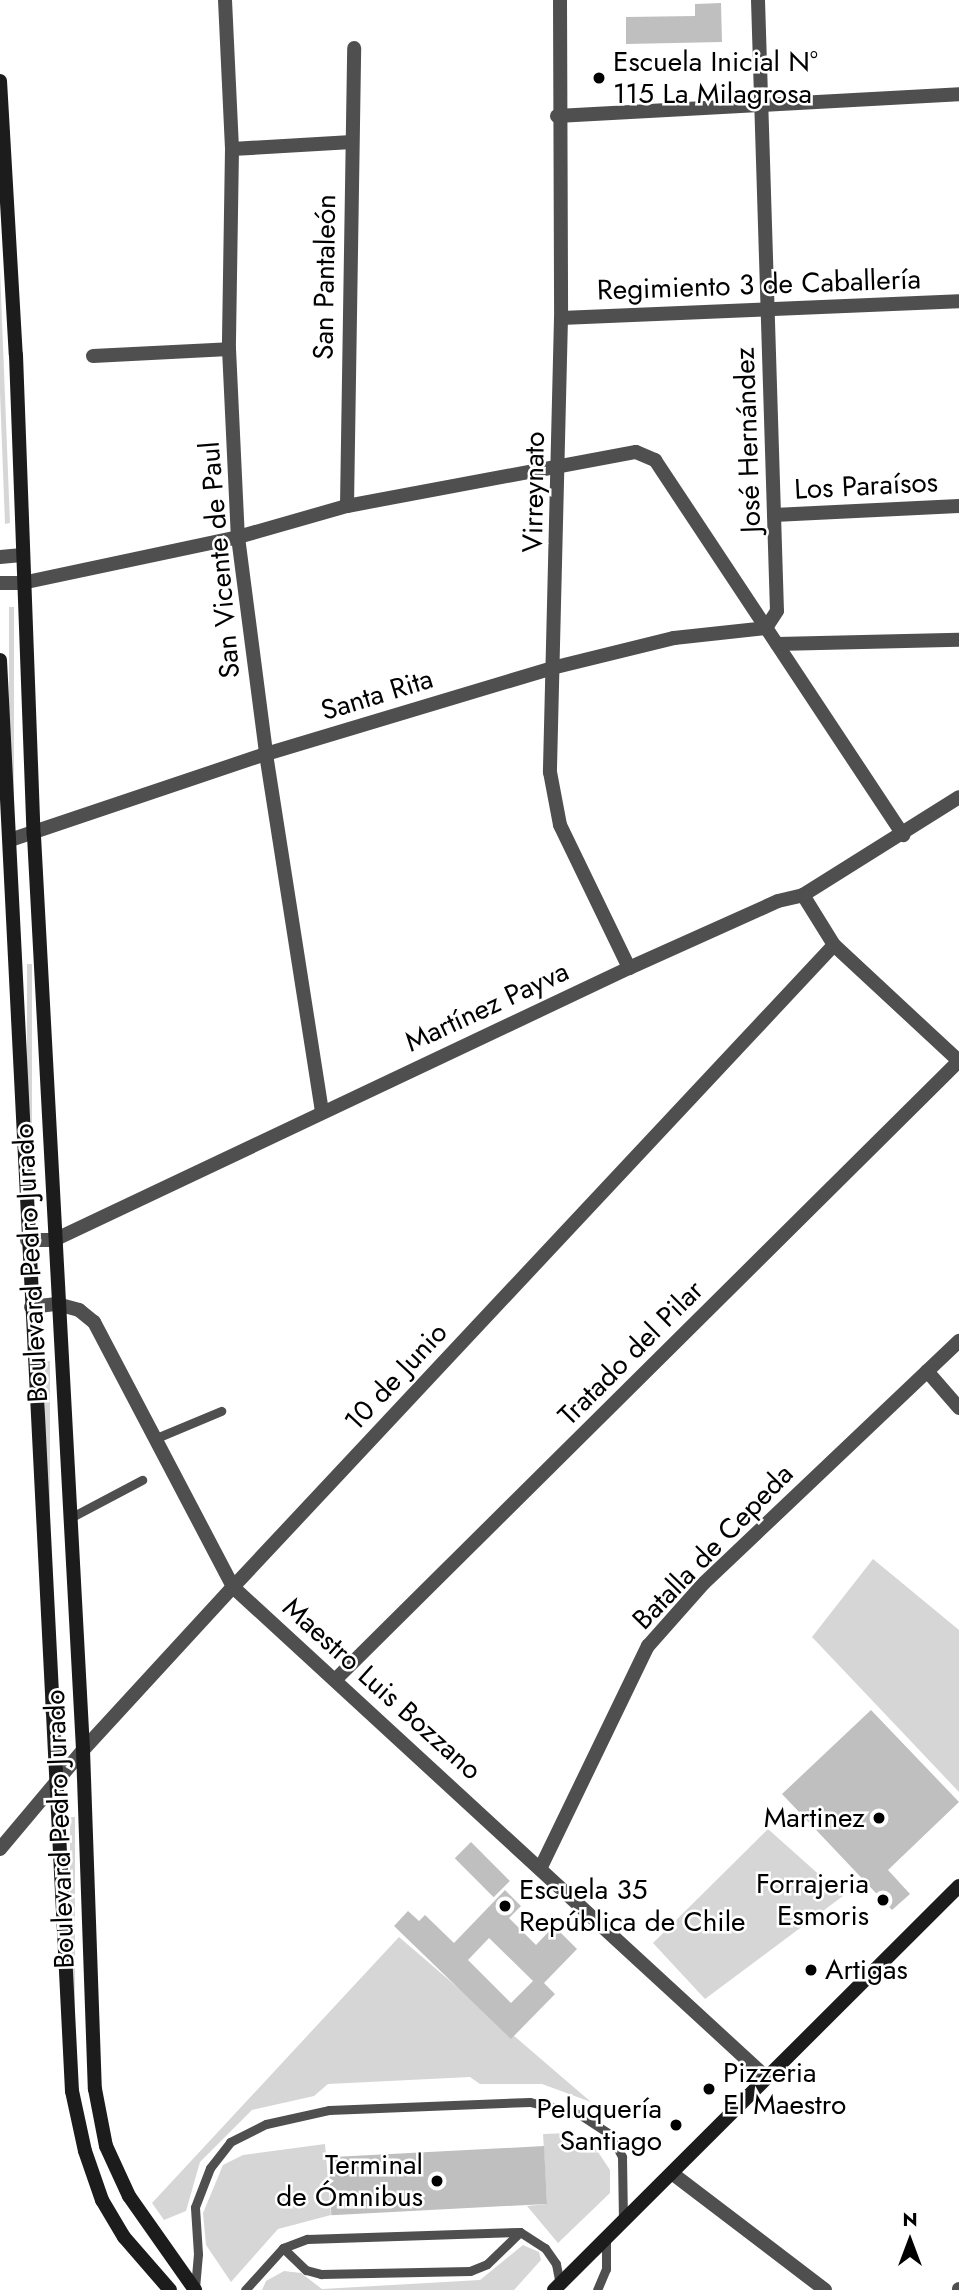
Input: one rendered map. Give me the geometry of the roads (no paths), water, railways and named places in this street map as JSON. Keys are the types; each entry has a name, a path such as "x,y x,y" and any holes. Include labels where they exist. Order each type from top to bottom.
{"main road":[{"name":"Boulevard Pedro Jurado","path":"0,81 4,250 22,555 68,1519 83,1750 94,2076 106,2146 132,2200 195,2290"},
{"name":"Boulevard Pedro Jurado","path":"0,660 71,2078 85,2151 113,2217 170,2290"},
{"path":"14,949 39,949"},
{"path":"557,2287 959,1886"},
{"path":"71,2078 94,2076"},
{"path":"113,2217 132,2200"}],"street":[{"name":"San Vicente de Paul","path":"225,0 232,149 229,349 237,537 266,754 322,1111"},
{"name":"Virreynato","path":"560,0 557,116 561,318 552,799 560,825 629,968"},
{"name":"José Hernández","path":"758,0 777,611 766,628"},
{"name":"San Pantaleón","path":"347,506 354,48"},
{"path":"557,116 959,93"},
{"path":"232,149 352,142"},
{"name":"Regimiento 3 de Caballería","path":"561,318 959,301"},
{"path":"93,356 229,349"},
{"path":"0,583 22,583 237,537 347,506 559,463 636,452 655,460 903,835"},
{"name":"Los Paraísos","path":"774,515 959,506"},
{"path":"0,557 22,555"},
{"name":"Santa Rita","path":"10,840 34,836 266,754 556,667 674,638 766,628"},
{"path":"777,644 959,640"},
{"name":"Martínez Payva","path":"27,1240 54,1240 629,968 778,901 803,895 903,835 959,797"},
{"path":"803,895 834,945 959,1061"},
{"name":"10 de Junio","path":"0,1849 58,1784 83,1750 233,1587 834,945"},
{"name":"Tratado del Pilar","path":"337,1678 959,1061"},
{"path":"31,1307 57,1304"},
{"name":"Maestro Luis Bozzano","path":"57,1304 79,1310 93,1322 233,1587 337,1678 767,2078"},
{"name":"Batalla de Cepeda","path":"541,1867 648,1647 704,1583 959,1341"},
{"path":"927,1371 959,1408"},
{"path":"673,2174 825,2290"}],"lane":[{"path":"154,1439 222,1411"},
{"path":"68,1519 142,1480"},
{"path":"195,2290 198,2254 195,2207 210,2168 230,2142 266,2124 329,2110 530,2102 579,2114 610,2134 622,2157 622,2225"},
{"path":"283,2248 306,2270 321,2274 470,2271 487,2264 520,2232"},
{"path":"246,2290 283,2248 307,2239 520,2232 545,2248 556,2264 557,2287"},
{"path":"597,2290 606,2269 606,2240"}],"place":[{"name":"Escuela Inicial Nº 115 La Milagrosa","path":"599,78"},
{"name":"Martinez","path":"879,1818"},
{"name":"Forrajeria Esmoris","path":"883,1900"},
{"name":"Escuela 35 República de Chile","path":"505,1906"},
{"name":"Artigas","path":"811,1970"},
{"name":"Pizzeria El Maestro","path":"709,2089"},
{"name":"Peluquería Santiago","path":"676,2125"},
{"name":"Terminal de Ómnibus","path":"437,2181"}]}
